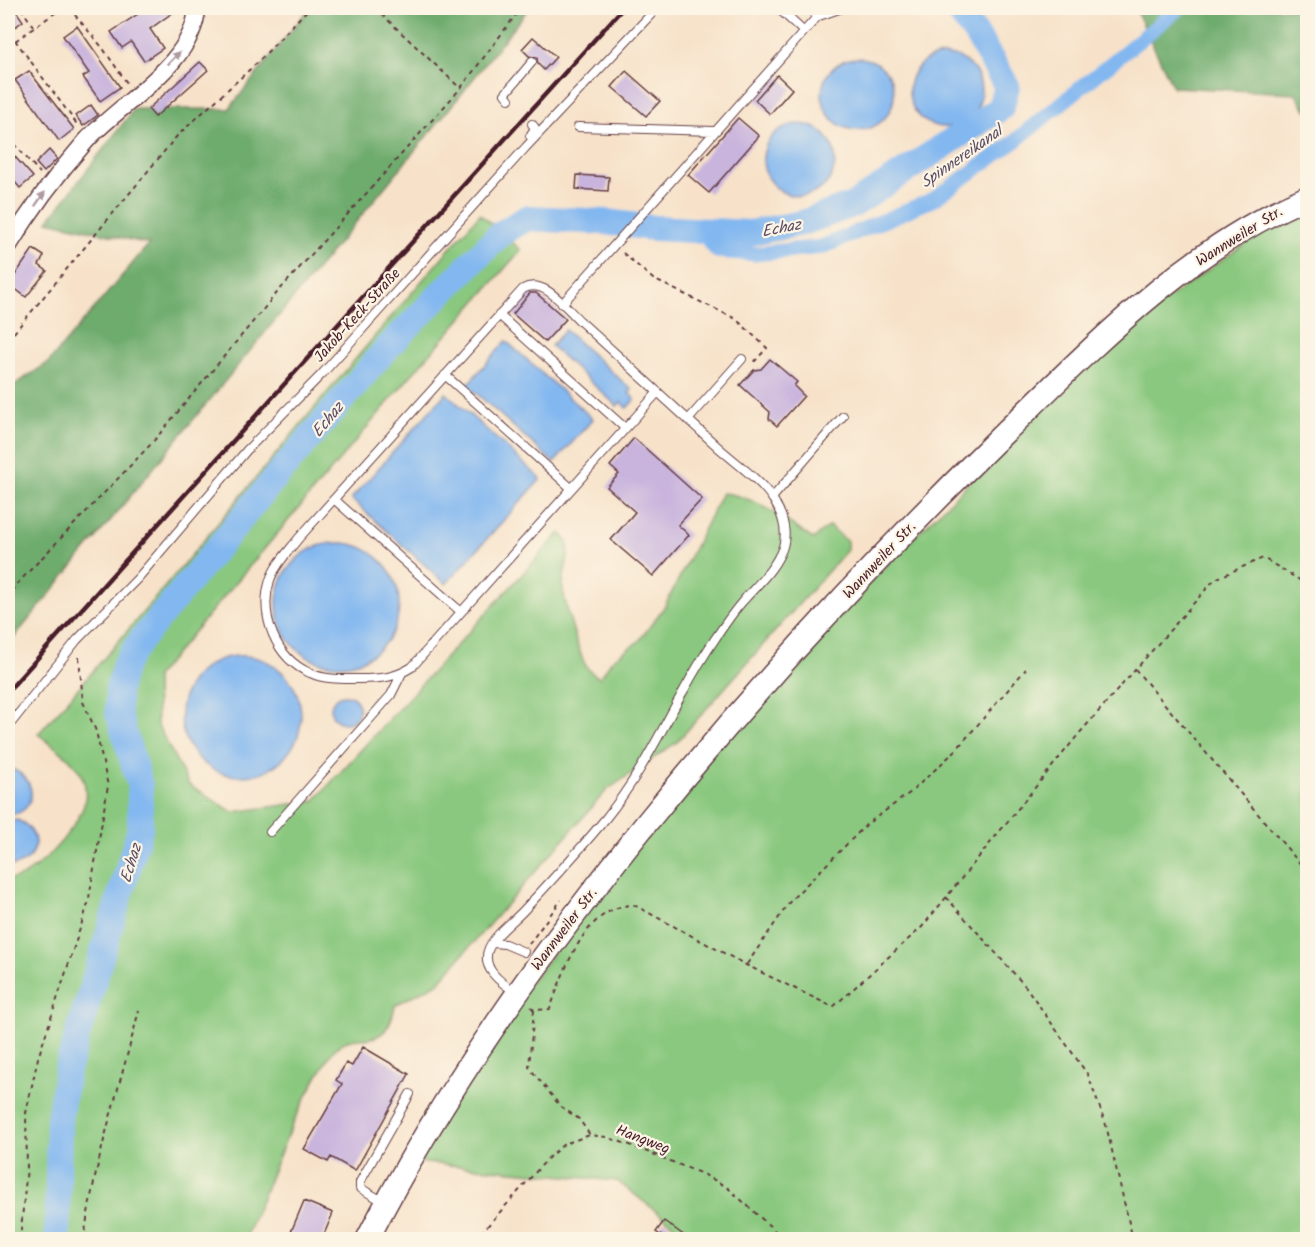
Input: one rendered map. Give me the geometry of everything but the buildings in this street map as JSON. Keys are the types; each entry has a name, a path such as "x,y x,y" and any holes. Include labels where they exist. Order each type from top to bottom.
{"main road":[{"name":"Wannweiler Str.","path":"367,1239 460,1074 582,903 711,746 844,597 935,501 1070,371 1152,297 1233,237 1308,197"}],"street":[{"path":"8,247 50,185 88,139 179,55 191,36 198,8"}],"lane":[{"name":"Jakob-Keck-Straße","path":"8,727 77,640 138,578 247,450 322,374 526,147 657,8"},
{"path":"778,8 803,31"},
{"path":"562,304 825,8"},
{"path":"816,17 842,8"},
{"path":"509,99 505,94 532,62"},
{"path":"526,147 526,140 536,128 532,124"},
{"path":"578,127 714,131"},
{"path":"516,993 502,984 488,968 488,950 580,849 620,800 649,758 700,662 731,615 758,586 780,554 785,540 784,525 772,498 658,392 542,286 529,286 445,375 280,561 270,580 266,600 270,630 289,658 310,674 335,679 371,679 402,674 412,667 658,392"},
{"path":"500,315 625,428"},
{"path":"688,420 742,359"},
{"path":"445,375 571,488"},
{"path":"772,498 843,416"},
{"path":"335,500 460,611"},
{"path":"270,832 391,695 402,674"},
{"path":"492,943 505,944 524,952"},
{"path":"386,1203 360,1188 360,1182 410,1094"}],"path":[{"path":"21,8 33,26"},
{"path":"8,46 33,26 62,8"},
{"path":"69,8 102,47 135,96"},
{"path":"8,340 177,136 258,62 309,8"},
{"path":"375,8 460,89"},
{"path":"8,600 15,586 152,442 276,294 460,89 521,8"},
{"path":"15,40 88,139"},
{"path":"8,138 50,185"},
{"path":"615,245 653,279 736,319 767,348 755,361 742,359"},
{"path":"516,993 534,1010 550,1009 571,952 595,924 622,906 634,905 746,965 833,1007 922,927 1134,669 1215,579 1263,558 1308,585"},
{"path":"20,1239 27,1167 26,1113 38,1058 88,904 108,786 98,740 82,702 77,640"},
{"path":"746,965 791,900 867,824 911,792 955,751 1026,669"},
{"path":"1134,669 1308,873"},
{"path":"946,897 1026,987 1088,1075 1106,1125 1133,1239"},
{"path":"84,1239 104,1134 124,1071 139,1010"},
{"path":"475,1239 550,1156 564,1144 590,1135 579,1119 560,1106 529,1067 534,1010"},
{"name":"Hangweg","path":"590,1135 622,1142 705,1175 739,1195 786,1239"}],"green space":[{"path":"309,8 529,8 463,92 8,645 8,389 48,363 149,244 48,221 134,109 229,109"},
{"path":"1135,8 1307,8 1307,111 1295,93 1173,87"},
{"path":"1307,206 1307,1239 692,1239 617,1181 406,1161 457,1075 760,692 1115,336 1270,226"},
{"path":"480,214 521,250 408,379 156,677 157,724 189,785 233,812 314,801 560,533 568,545 569,552 563,590 569,617 586,666 600,678 612,660 639,641 665,606 722,493 759,504 813,539 829,526 847,541 847,550 677,742 607,790 438,983 395,1005 390,1021 384,1031 377,1036 343,1043 333,1051 299,1111 246,1236 241,1239 8,1239 8,879 29,872 62,841 78,817 85,796 83,780 78,770 62,753 38,734"}],"water":[{"path":"952,55 971,65 979,77 981,91 979,105 971,117 959,125 938,127 919,117 911,105 909,84 919,65 931,57"},
{"path":"865,58 884,68 892,80 894,94 892,108 884,120 872,128 851,130 832,120 824,108 822,87 832,68 844,60"},
{"path":"806,124 825,134 833,146 835,160 833,174 825,186 813,194 792,196 773,186 765,174 763,153 773,134 785,126"},
{"path":"565,330 632,390 629,393 635,399 627,408 621,402 617,406 551,346"},
{"path":"506,341 593,419 554,463 467,385"},
{"path":"446,393 541,479 446,584 351,499"},
{"path":"338,543 361,548 372,553 381,561 389,570 394,581 399,604 394,627 389,638 381,647 372,655 361,660 338,665 315,660 304,655 295,647 287,638 282,627 277,604 282,581 287,570 295,561 304,553 315,548"},
{"path":"241,656 264,661 283,674 296,693 301,716 296,739 283,758 264,771 241,776 218,771 199,758 186,739 181,716 186,693 199,674 218,661"},
{"path":"345,695 355,699 359,709 355,719 345,723 335,719 331,709 335,699"},
{"path":"12,769 27,780 31,795 25,809 8,815 8,770"},
{"path":"17,820 32,832 35,847 27,860 9,866 8,821"}],"waterway":[{"name":"Echaz","path":"57,1240 59,1119 67,1070 140,829 140,785 118,713 118,690 125,664 141,640 275,478 387,348 500,234 527,218 750,233 802,223 855,204 1001,108 1007,86 976,34 956,8"},
{"name":"Spinnereikanal","path":"701,230 717,251 755,254 822,247 934,199 1010,145 1179,8"},
{"name":"Echaz","path":"53,1240 55,1229"}],"railway":[{"path":"8,691 623,8"}]}
